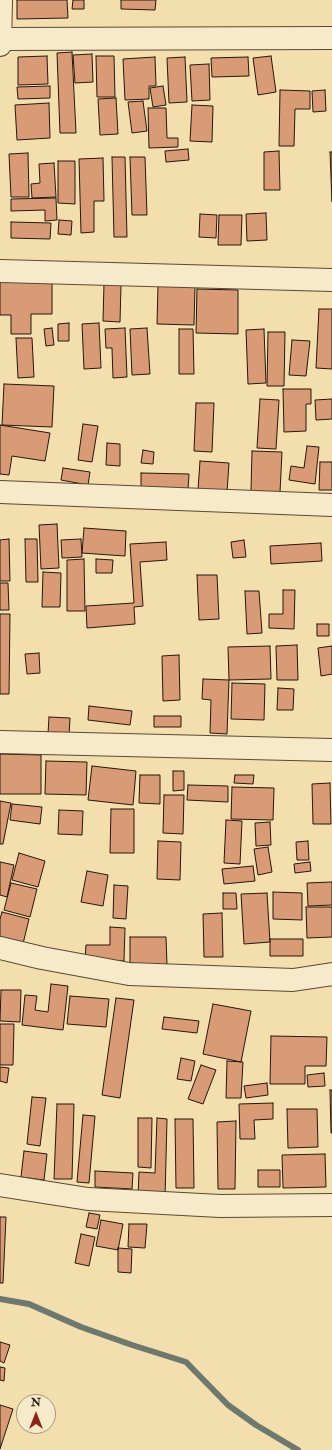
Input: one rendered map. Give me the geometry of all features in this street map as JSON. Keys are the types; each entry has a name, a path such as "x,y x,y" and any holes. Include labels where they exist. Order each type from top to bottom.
{"street":[{"path":"0,45 1,0"},
{"path":"0,39 332,38"},
{"path":"0,271 332,280"},
{"path":"0,492 332,505"},
{"path":"0,742 332,750"},
{"path":"0,948 42,958 129,974 293,980 332,974"},
{"path":"0,1185 88,1199 220,1206 332,1205"}],"building":[{"path":"17,0 67,0 68,18 17,19"},
{"path":"73,0 84,0 84,9 72,9"},
{"path":"121,0 156,0 155,10 121,9"},
{"path":"72,52 76,133 60,133 57,53"},
{"path":"92,54 93,82 75,83 73,55"},
{"path":"47,56 48,84 18,85 18,57"},
{"path":"96,56 114,56 115,97 97,97"},
{"path":"271,56 276,92 258,95 253,58"},
{"path":"155,57 156,86 149,86 149,99 125,100 123,59"},
{"path":"185,57 187,102 169,103 167,58"},
{"path":"248,57 249,76 212,77 211,58"},
{"path":"209,64 210,100 192,101 190,65"},
{"path":"50,86 50,98 18,99 17,87"},
{"path":"163,86 166,105 153,107 150,88"},
{"path":"280,90 310,91 310,109 295,109 294,146 279,146"},
{"path":"325,90 326,111 313,112 312,91"},
{"path":"116,98 118,134 100,135 98,99"},
{"path":"143,101 147,131 132,133 128,102"},
{"path":"49,103 50,138 17,140 15,105"},
{"path":"192,105 213,106 212,142 190,141"},
{"path":"148,108 166,108 167,138 178,138 178,147 149,148"},
{"path":"188,149 189,160 166,162 165,151"},
{"path":"279,151 280,190 264,190 264,152"},
{"path":"330,152 332,152 332,202"},
{"path":"28,153 29,197 11,197 9,154"},
{"path":"112,157 125,157 127,237 114,237"},
{"path":"130,157 145,157 147,215 132,215"},
{"path":"103,158 104,201 94,201 94,232 81,233 79,159"},
{"path":"58,161 75,161 75,204 58,203"},
{"path":"54,163 56,197 32,198 31,184 40,183 39,164"},
{"path":"56,198 57,220 45,221 45,210 11,211 11,199"},
{"path":"266,213 267,240 247,241 246,214"},
{"path":"200,214 217,215 216,238 199,237"},
{"path":"219,215 242,215 241,245 218,245"},
{"path":"59,220 72,221 71,235 58,234"},
{"path":"11,222 51,223 50,239 11,238"},
{"path":"52,275 52,314 31,314 31,334 11,334 11,315 0,315 0,276"},
{"path":"104,284 121,285 120,322 103,321"},
{"path":"158,286 195,286 194,325 157,324"},
{"path":"197,289 238,290 238,334 196,333"},
{"path":"319,309 332,309 332,369 316,368"},
{"path":"69,323 69,341 58,341 58,324"},
{"path":"99,323 101,368 84,369 82,324"},
{"path":"52,328 54,345 46,346 44,329"},
{"path":"125,328 127,377 113,378 112,348 106,348 105,329"},
{"path":"147,328 150,374 132,375 130,329"},
{"path":"179,329 193,329 194,374 179,374"},
{"path":"264,329 266,383 248,384 246,330"},
{"path":"268,332 285,332 284,386 267,386"},
{"path":"16,338 32,338 34,377 18,378"},
{"path":"292,340 310,341 306,376 289,375"},
{"path":"4,384 54,386 52,427 2,425"},
{"path":"283,389 311,389 311,404 306,404 306,431 284,432"},
{"path":"260,399 279,400 276,449 257,448"},
{"path":"332,399 332,419 316,420 315,400"},
{"path":"196,403 214,403 212,452 194,451"},
{"path":"83,424 98,426 92,462 78,460"},
{"path":"0,425 50,433 45,461 12,456 9,475 0,474"},
{"path":"107,443 120,444 120,466 106,465"},
{"path":"307,446 319,447 315,484 289,480 291,466 304,468"},
{"path":"143,450 154,452 153,464 141,463"},
{"path":"252,451 282,452 280,492 251,491"},
{"path":"200,461 229,463 227,492 198,490"},
{"path":"320,462 332,462 332,490 319,490"},
{"path":"63,468 90,472 88,485 61,480"},
{"path":"141,473 189,474 188,490 141,488"},
{"path":"57,524 59,568 41,569 39,525"},
{"path":"84,528 126,531 125,556 82,553"},
{"path":"9,539 10,581 0,581 0,540"},
{"path":"25,539 37,539 38,582 26,582"},
{"path":"81,539 82,557 62,558 61,540"},
{"path":"244,540 246,557 233,558 231,542"},
{"path":"166,542 167,560 140,562 143,606 134,607 135,624 87,628 86,606 134,603 130,544"},
{"path":"321,543 322,561 271,564 270,546"},
{"path":"84,559 85,611 67,611 67,560"},
{"path":"96,559 113,560 112,573 96,573"},
{"path":"43,572 61,573 60,607 42,607"},
{"path":"197,575 217,575 219,619 199,620"},
{"path":"0,583 8,583 9,610 0,610"},
{"path":"283,590 295,590 294,629 269,628 269,614 283,614"},
{"path":"245,591 259,591 262,633 247,634"},
{"path":"0,614 10,614 9,694 0,694"},
{"path":"317,624 329,624 329,636 317,636"},
{"path":"297,645 298,680 277,680 276,646"},
{"path":"270,646 271,679 229,680 228,647"},
{"path":"332,646 332,674 321,676 318,648"},
{"path":"39,653 40,673 27,674 25,654"},
{"path":"179,655 180,700 163,701 162,656"},
{"path":"203,679 229,680 227,734 210,733 211,700 202,699"},
{"path":"232,683 265,684 264,720 231,719"},
{"path":"278,688 294,689 293,710 277,710"},
{"path":"89,706 132,711 130,725 88,720"},
{"path":"154,716 181,716 181,727 154,727"},
{"path":"49,717 70,718 69,735 48,734"},
{"path":"0,754 41,755 41,794 0,794"},
{"path":"46,761 87,762 86,795 45,794"},
{"path":"92,766 136,771 133,805 88,800"},
{"path":"173,771 184,771 184,790 173,791"},
{"path":"140,775 160,775 160,804 139,803"},
{"path":"235,775 254,775 253,784 234,783"},
{"path":"330,783 331,824 313,824 312,784"},
{"path":"188,785 228,786 228,802 187,800"},
{"path":"232,787 274,788 273,820 231,819"},
{"path":"164,795 184,795 183,834 163,833"},
{"path":"0,801 11,803 3,844 0,844"},
{"path":"12,804 42,807 40,824 10,820"},
{"path":"111,809 134,809 134,853 110,853"},
{"path":"59,810 83,811 82,835 58,834"},
{"path":"226,820 242,821 240,864 224,863"},
{"path":"270,822 271,845 256,846 255,823"},
{"path":"158,841 181,842 180,880 157,879"},
{"path":"308,841 309,860 297,860 296,842"},
{"path":"268,847 272,872 258,875 254,849"},
{"path":"19,853 45,861 38,887 12,880"},
{"path":"0,862 14,865 7,897 0,895"},
{"path":"310,862 311,871 295,873 294,864"},
{"path":"253,866 255,881 224,884 222,869"},
{"path":"87,871 108,875 103,906 81,902"},
{"path":"332,882 332,905 308,906 307,883"},
{"path":"11,883 37,889 30,917 4,910"},
{"path":"114,885 128,886 126,919 113,918"},
{"path":"273,892 302,893 302,920 273,919"},
{"path":"223,893 236,893 237,909 223,909"},
{"path":"267,893 270,942 244,944 241,894"},
{"path":"306,907 332,907 332,937 307,938"},
{"path":"2,912 29,919 22,948 0,942 0,919"},
{"path":"222,913 223,957 204,957 203,914"},
{"path":"110,927 125,928 124,961 85,960 86,945 110,945"},
{"path":"130,937 166,937 167,965 130,966"},
{"path":"270,939 303,939 303,956 270,956"},
{"path":"51,984 68,986 63,1030 22,1025 25,995 37,996 35,1010 48,1012"},
{"path":"1,990 21,990 20,1022 0,1021"},
{"path":"70,996 109,999 106,1027 67,1024"},
{"path":"116,998 134,1000 120,1098 102,1095"},
{"path":"213,1004 251,1011 241,1062 203,1054"},
{"path":"164,1017 199,1021 197,1033 162,1029"},
{"path":"0,1024 14,1024 13,1065 0,1065"},
{"path":"271,1036 327,1037 326,1066 305,1066 305,1084 270,1084"},
{"path":"181,1058 195,1061 191,1081 177,1079"},
{"path":"227,1061 243,1062 241,1098 226,1098"},
{"path":"201,1065 216,1070 203,1104 188,1099"},
{"path":"0,1067 9,1068 7,1083 0,1081"},
{"path":"324,1073 325,1086 308,1087 307,1075"},
{"path":"267,1083 268,1095 246,1098 244,1086"},
{"path":"330,1090 332,1090 332,1133 331,1133"},
{"path":"32,1097 46,1098 40,1146 27,1144"},
{"path":"273,1103 273,1119 254,1120 255,1139 240,1139 239,1104"},
{"path":"57,1104 74,1104 72,1179 54,1179"},
{"path":"287,1109 317,1109 318,1147 288,1148"},
{"path":"83,1115 95,1116 89,1183 77,1182"},
{"path":"138,1118 152,1118 151,1168 138,1167"},
{"path":"157,1118 167,1119 165,1198 138,1197 139,1172 155,1173"},
{"path":"175,1119 193,1119 194,1188 176,1188"},
{"path":"236,1121 235,1189 218,1189 217,1122"},
{"path":"24,1151 47,1154 44,1180 21,1177"},
{"path":"325,1154 326,1187 283,1188 282,1155"},
{"path":"258,1170 280,1170 280,1187 258,1187"},
{"path":"95,1171 133,1173 132,1189 95,1187"},
{"path":"89,1213 100,1215 97,1229 86,1227"},
{"path":"0,1217 6,1217 3,1283 0,1283"},
{"path":"101,1220 123,1224 118,1250 96,1246"},
{"path":"129,1224 147,1224 145,1248 128,1247"},
{"path":"81,1234 95,1237 89,1266 75,1263"},
{"path":"118,1248 132,1249 131,1273 118,1272"},
{"path":"0,1342 10,1345 4,1363 0,1361"},
{"path":"0,1367 5,1368 4,1381 0,1380"},
{"path":"0,1405 13,1409 0,1449"}],"waterway":[{"path":"0,1299 29,1304 81,1327 186,1362 228,1405 256,1425 298,1450"}]}
